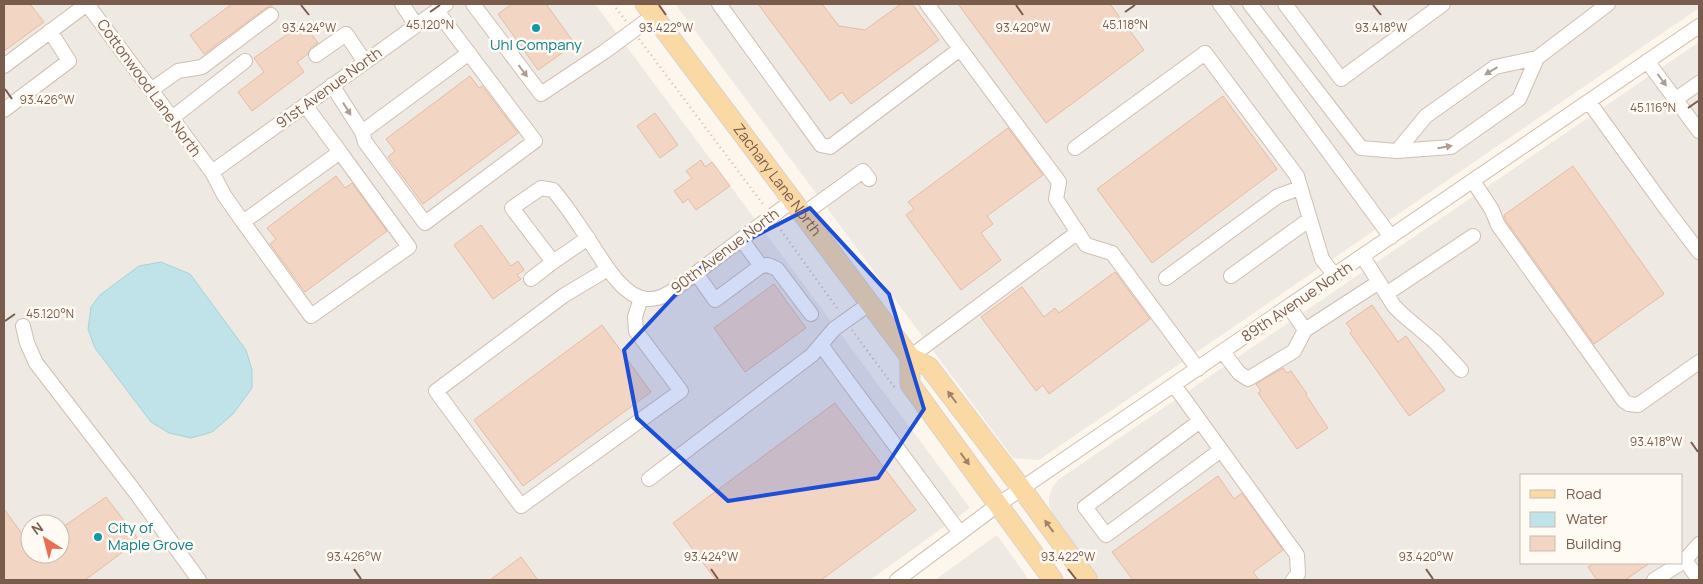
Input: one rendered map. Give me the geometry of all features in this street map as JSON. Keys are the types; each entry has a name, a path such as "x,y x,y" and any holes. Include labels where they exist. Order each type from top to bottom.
{"main road":[{"name":"Zachary Lane North","path":"649,10 869,304 910,357 929,367 1022,489 1088,580"},
{"path":"910,357 910,384 1053,580"}],"street":[{"path":"4,66 87,4"},
{"name":"Cottonwood Lane North","path":"87,4 212,172 243,222 311,316 408,247 340,152"},
{"path":"402,4 416,25"},
{"path":"473,4 541,94 633,30 649,10"},
{"path":"720,4 821,145 830,147 960,49"},
{"path":"927,4 1059,182 1056,199 1086,246 1112,254 1198,369"},
{"path":"1220,4 1391,237"},
{"path":"1250,4 1361,148 1397,151 1451,147 1519,99 1537,58"},
{"path":"1285,4 1341,79 1443,4"},
{"path":"1397,151 1426,116 1495,67 1537,58 1608,4"},
{"path":"332,85 362,132 365,142 425,223 534,141 469,53 441,7"},
{"name":"91st Avenue North","path":"212,172 441,7"},
{"path":"151,90 178,71 202,67 271,15"},
{"name":"89th Avenue North","path":"897,580 999,504 1699,26"},
{"path":"4,110 69,61 50,31"},
{"path":"316,55 346,34 365,62"},
{"path":"362,132 469,53"},
{"path":"1075,148 1205,53 1297,176 1322,260 1335,276"},
{"path":"172,118 245,61"},
{"path":"1647,61 1699,131"},
{"path":"1676,99 1699,83"},
{"path":"1589,102 1699,252"},
{"path":"243,222 340,152 305,105"},
{"name":"90th Avenue North","path":"641,298 655,299 675,289 741,239 863,171 869,179"},
{"path":"1473,181 1492,210 1498,225 1624,401 1629,404 1638,405 1699,362"},
{"path":"554,262 512,208 541,188 553,190 608,269 623,286 641,298 635,317 636,331 681,391 521,506 436,391 563,296 608,269"},
{"path":"1166,278 1278,196 1300,188"},
{"path":"1231,276 1310,219"},
{"path":"910,357 1078,232"},
{"path":"1223,352 1239,373 1248,379 1294,351 1305,330 1473,236"},
{"path":"531,279 588,238"},
{"path":"741,239 761,266"},
{"path":"1363,256 1402,314 1435,342 1461,370"},
{"path":"696,273 716,300 761,266 768,265 777,269 811,314"},
{"path":"649,479 805,361 821,346 834,328 869,304"},
{"path":"1289,307 1305,330"},
{"path":"23,326 27,343 36,363 136,493 199,580"},
{"path":"821,346 960,533"},
{"path":"1174,385 1297,555 1298,574 1293,580"},
{"path":"1200,421 1085,507 1106,535 1221,450"},
{"path":"1683,561 1699,544"},
{"path":"1683,563 1699,580"},
{"path":"1654,580 1679,564"}],"path":[{"path":"613,4 761,203"},
{"path":"782,230 896,390"}],"highlighted area":[{"path":"810,208 889,294 924,409 878,478 728,501 637,418 624,350 708,260"}],"shaded area":[{"path":"4,4 595,4 970,508 870,580 4,580"},
{"path":"675,4 1699,4 1699,8 1039,460 1013,458"},
{"path":"1699,42 1699,580 1101,580 1052,514 1049,497 1058,480"},
{"path":"997,535 1029,580 935,580"}],"water":[{"path":"161,262 190,274 246,350 252,370 252,388 233,414 212,432 191,438 169,433 151,422 95,348 88,329 91,307 100,295 139,266"}],"building":[{"path":"4,4 30,4 44,22 4,51"},
{"path":"232,4 275,4 266,8 204,54 190,35"},
{"name":"Uhl Company","path":"512,4 546,4 575,44 538,70 498,14"},
{"path":"758,4 822,4 839,26 865,30 901,4 912,4 939,40 851,104 842,92 830,101"},
{"path":"958,4 1110,4 1144,50 1046,123"},
{"path":"303,23 318,43 297,62 304,72 252,111 238,92 264,72 254,58"},
{"path":"470,76 479,88 482,86 518,133 423,204 388,157 395,151 386,139"},
{"path":"1223,96 1277,169 1152,263 1097,189"},
{"path":"655,113 678,145 660,158 637,126"},
{"path":"1008,128 1043,175 987,216 993,224 981,233 1001,260 961,290 906,215 914,209 908,202"},
{"path":"701,160 705,167 712,162 730,186 696,210 688,199 683,203 674,191 692,178 686,171"},
{"path":"1573,166 1664,294 1594,344 1506,221 1504,215"},
{"path":"336,176 345,188 352,183 387,231 305,292 270,244 276,239 267,228"},
{"path":"481,225 511,266 518,261 524,270 517,275 521,279 493,299 454,245"},
{"path":"1115,272 1150,319 1049,394 1043,385 1036,391 981,317 1022,287 1044,317 1055,308 1059,313"},
{"path":"774,284 806,328 745,372 714,328"},
{"path":"1372,305 1398,342 1406,336 1445,390 1409,416 1350,333 1352,331 1346,323"},
{"path":"602,325 651,392 523,486 474,420"},
{"path":"1283,368 1287,373 1291,371 1328,428 1297,449 1258,393 1261,391 1256,384"},
{"path":"835,403 916,510 821,580 716,580 673,523"},
{"path":"1218,476 1234,499 1242,493 1283,550 1253,572 1259,580 1133,580 1112,552"},
{"name":"City of Maple Grove","path":"106,497 139,540 85,580 4,580 4,509 20,531 20,564 70,564 70,522"},
{"path":"521,557 538,580 490,580"},
{"path":"1592,564 1649,564 1625,580 1597,580 1588,567"}],"place":[{"name":"Uhl Company","path":"536,28"},
{"name":"City of Maple Grove","path":"98,537"}]}
